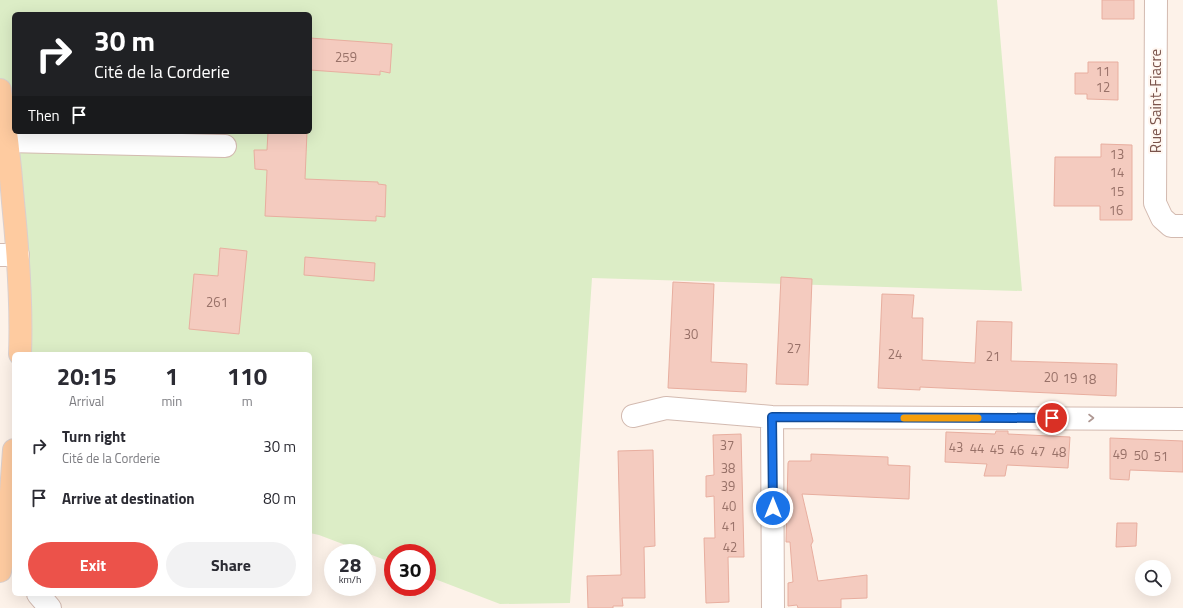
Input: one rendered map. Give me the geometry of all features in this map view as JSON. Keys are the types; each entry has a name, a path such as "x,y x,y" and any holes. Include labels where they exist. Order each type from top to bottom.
{"main road":[{"path":"0,90 7,141 9,255 20,297 20,352"},
{"path":"6,562 12,474"}],"street":[{"name":"Rue Saint-Fiacre","path":"1156,0 1155,203 1162,218 1171,226 1183,226"},
{"path":"7,141 225,146"},
{"path":"1155,203 1175,212 1183,213"},
{"path":"633,416 666,408 772,417 1183,419"},
{"path":"772,417 773,608"},
{"path":"40,596 50,608"}],"green space":[{"path":"0,0 997,0 1022,291 592,278 570,603 500,604 436,579 436,544 384,544 384,560 376,557 376,544 343,544 312,533 312,352 20,352 0,90"}],"building":[{"path":"1102,0 1134,0 1134,19 1102,19"},
{"path":"312,38 392,44 390,73 380,71 380,75 312,70"},
{"path":"1088,62 1118,62 1118,100 1087,99 1087,94 1075,94 1075,73 1088,73"},
{"path":"268,134 307,134 305,179 378,182 378,184 386,185 385,217 376,216 376,221 265,216 267,170 255,169 254,150 267,150"},
{"path":"1101,144 1132,145 1132,220 1100,220 1100,206 1054,206 1055,157 1101,157"},
{"path":"220,248 247,251 239,334 189,329 194,274 218,276"},
{"path":"305,257 375,263 374,281 304,275"},
{"path":"781,277 812,279 808,385 776,384"},
{"path":"673,282 714,284 711,362 747,364 746,392 668,388"},
{"path":"882,294 914,295 912,318 923,318 922,360 975,363 977,321 1012,322 1011,361 1117,364 1116,396 920,387 920,390 878,388"},
{"path":"996,431 1008,431 1008,434 1070,437 1068,468 1007,465 1005,476 984,476 987,464 945,462 946,432 995,434"},
{"path":"741,434 744,557 728,557 729,602 706,603 704,538 715,538 714,496 706,497 706,476 714,475 713,435"},
{"path":"1110,438 1183,441 1183,472 1130,470 1129,480 1110,479"},
{"path":"653,450 655,546 644,547 645,598 622,598 623,606 613,606 613,608 588,608 587,576 621,575 618,451"},
{"path":"811,454 888,457 888,465 910,466 909,499 802,494 813,541 811,545 818,581 867,575 867,598 841,599 841,608 798,608 797,605 788,606 788,583 793,582 790,542 786,542 788,463 789,461 811,461"},
{"path":"1117,523 1137,523 1136,546 1116,547"}],"slow traffic":[{"path":"904,418 978,418"}],"route":[{"path":"773,508 772,417 1052,418"}]}
